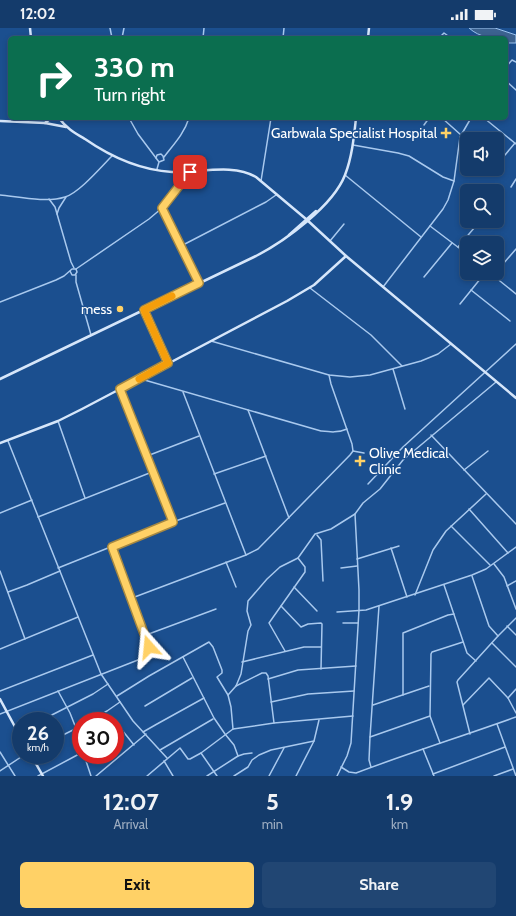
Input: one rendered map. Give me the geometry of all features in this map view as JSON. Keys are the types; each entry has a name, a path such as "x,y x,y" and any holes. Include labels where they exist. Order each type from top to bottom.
{"street":[{"path":"509,63 512,60 516,62"},
{"path":"508,83 516,90"},
{"path":"45,123 49,120"},
{"path":"61,120 67,128"},
{"path":"131,120 138,134 159,162"},
{"path":"157,170 159,162 163,161 164,157 185,130 188,120"},
{"path":"261,182 271,120"},
{"path":"0,379 261,253 287,237 332,196 341,184 350,162 356,120"},
{"path":"424,125 428,120"},
{"path":"383,287 443,209 448,200 454,181 460,135 444,120"},
{"path":"462,132 470,120"},
{"path":"486,120 515,144 505,155"},
{"path":"0,121 45,123 67,128 112,156 135,165 157,170 190,172 240,170 248,172 307,220 346,256 516,398"},
{"path":"334,132 354,134"},
{"path":"353,145 409,156 442,177 454,181"},
{"path":"156,158 160,154 169,150"},
{"path":"152,152 160,154 164,157"},
{"path":"0,195 49,199 66,197 76,191 112,156"},
{"path":"64,276 70,271 82,266 149,219 162,208 190,172"},
{"path":"345,175 422,237"},
{"path":"511,187 516,179"},
{"path":"181,246 266,202 276,194"},
{"path":"57,214 66,197"},
{"path":"49,199 53,203 71,262 77,272"},
{"path":"162,208 199,283"},
{"path":"330,241 344,224"},
{"path":"430,226 458,247 474,228"},
{"path":"424,277 452,243"},
{"path":"504,263 516,249"},
{"path":"0,443 58,421 82,409 310,288 346,256"},
{"path":"71,262 70,271 76,282 91,335"},
{"path":"76,282 76,274 82,266"},
{"path":"0,302 64,276 76,274"},
{"path":"460,304 479,280"},
{"path":"501,280 516,294"},
{"path":"310,288 371,335 402,366"},
{"path":"471,290 510,321"},
{"path":"144,310 168,363"},
{"path":"211,341 329,375 350,377 370,375 421,361 438,354 452,344"},
{"path":"368,484 403,447 516,344"},
{"path":"393,369 405,409"},
{"path":"132,598 246,555 258,549 346,460 353,451 352,444 329,375"},
{"path":"139,379 321,431 332,432 347,429"},
{"path":"236,686 241,674 242,662 251,625 247,611 248,601 267,579 280,567 298,558 315,534 331,529 355,514 360,506 380,489 398,464 496,382"},
{"path":"120,389 173,522"},
{"path":"183,392 246,555"},
{"path":"248,410 289,518"},
{"path":"58,421 85,498"},
{"path":"431,435 516,524"},
{"path":"147,456 199,436"},
{"path":"8,440 101,674 133,721 167,758"},
{"path":"353,451 364,453"},
{"path":"464,470 488,451"},
{"path":"214,474 266,456"},
{"path":"38,517 153,472"},
{"path":"415,595 433,550 446,531 486,494"},
{"path":"0,513 32,500"},
{"path":"58,568 225,503"},
{"path":"469,510 508,553"},
{"path":"337,776 347,756 351,743 353,716 359,610 355,514"},
{"path":"451,526 490,566"},
{"path":"315,534 318,535 321,540 323,581"},
{"path":"357,559 399,546"},
{"path":"0,714 142,658 142,656 148,654 149,647 146,635 112,547"},
{"path":"336,612 366,610 472,576 494,564 516,547"},
{"path":"391,548 407,597"},
{"path":"284,651 269,624 306,570 298,558"},
{"path":"226,562 236,587"},
{"path":"494,564 504,577 516,609"},
{"path":"341,568 357,566"},
{"path":"0,571 25,639"},
{"path":"8,592 60,571"},
{"path":"472,576 489,626 498,636"},
{"path":"507,586 516,581"},
{"path":"444,585 467,653 476,661"},
{"path":"294,587 317,611"},
{"path":"281,606 301,627 308,624 321,623 321,669"},
{"path":"370,768 370,737 379,606"},
{"path":"146,635 216,608"},
{"path":"402,695 403,633 454,614"},
{"path":"0,649 79,617"},
{"path":"470,734 457,682 516,618"},
{"path":"343,623 358,623"},
{"path":"508,626 516,635"},
{"path":"117,696 209,642 212,644 222,670 222,673 217,677 228,694 233,729"},
{"path":"440,743 430,716 431,654 432,652 463,642"},
{"path":"492,643 516,668"},
{"path":"242,662 304,647 321,647"},
{"path":"0,691 93,655"},
{"path":"183,657 214,718 234,745 238,756"},
{"path":"268,679 298,670 356,666"},
{"path":"228,694 236,686 262,673 266,673 274,723"},
{"path":"146,706 193,678"},
{"path":"463,706 488,678 490,678 508,698 516,713"},
{"path":"57,712 93,694 108,684"},
{"path":"372,705 430,686"},
{"path":"508,698 516,689"},
{"path":"58,691 72,720"},
{"path":"271,702 308,694 354,691"},
{"path":"143,732 204,698"},
{"path":"0,699 12,719"},
{"path":"105,712 120,702"},
{"path":"147,776 180,748 188,759 190,759 233,729 274,723 353,716"},
{"path":"370,737 430,716"},
{"path":"341,767 349,772 356,773 470,734 516,716"},
{"path":"160,750 214,718"},
{"path":"296,776 314,741 319,719"},
{"path":"497,724 516,776"},
{"path":"124,732 134,745"},
{"path":"96,776 146,734"},
{"path":"234,776 248,766 252,760 259,755 271,750 314,741"},
{"path":"269,776 285,747"},
{"path":"423,749 434,775 505,747"},
{"path":"0,752 15,776"},
{"path":"201,752 217,776"},
{"path":"207,776 238,756 252,753"},
{"path":"38,776 72,758"},
{"path":"164,761 173,776"},
{"path":"0,771 12,763"},
{"path":"36,764 42,775"},
{"path":"87,764 91,776"},
{"path":"494,776 514,769"}],"water":[{"path":"469,28 495,28 516,35 516,43 508,43 508,36 482,36"}],"slow traffic":[{"path":"139,379 168,363 144,310 172,296"}],"place":[{"name":"Garbwala Specialist Hospital","path":"446,133"},
{"name":"mess","path":"120,309"},
{"name":"Olive Medical Clinic","path":"360,461"}],"route":[{"path":"149,647 146,635 112,547 173,522 120,389 168,363 144,310 199,283 162,208 190,172"}]}
